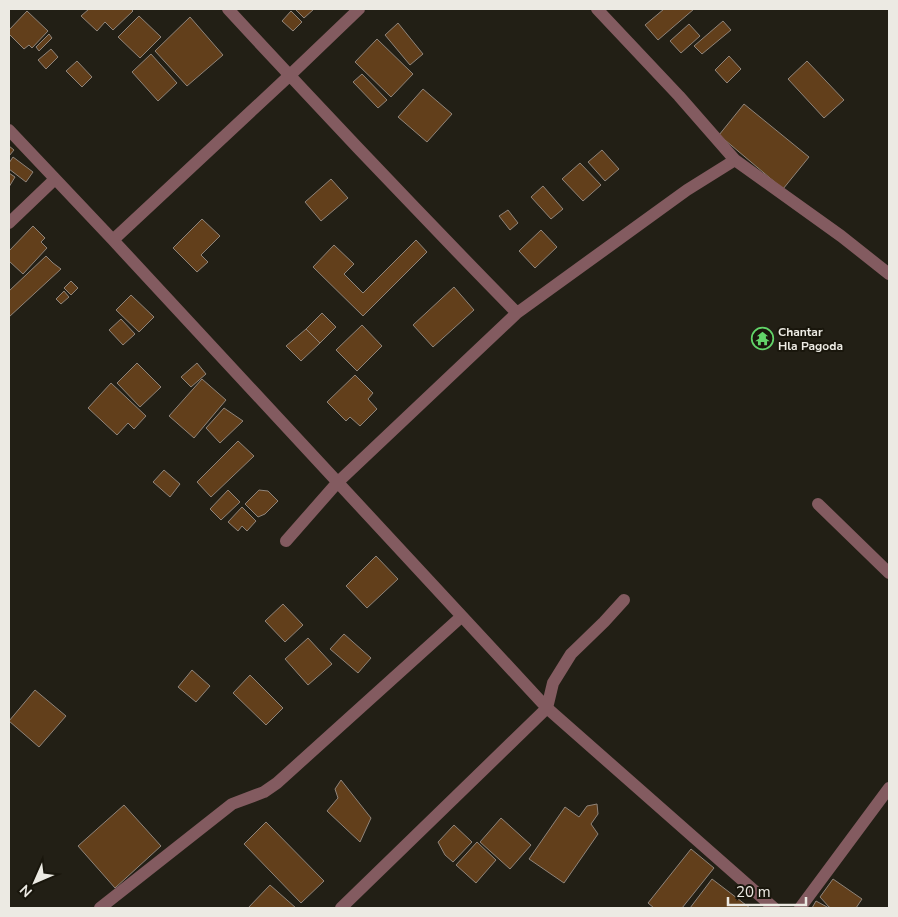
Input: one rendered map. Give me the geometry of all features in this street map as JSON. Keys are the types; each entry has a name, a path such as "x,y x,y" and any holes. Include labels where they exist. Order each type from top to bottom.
{"street":[{"path":"228,9 289,76 517,313"},
{"path":"112,240 359,9"},
{"path":"597,9 679,96 735,160 889,274"},
{"path":"9,130 547,708 774,908"},
{"path":"286,540 337,483 517,313 687,190 735,160"},
{"path":"9,223 55,179"},
{"path":"818,504 889,573"},
{"path":"341,908 547,708 553,683 571,654 624,600"},
{"path":"100,908 232,804 264,792 277,783 461,616"},
{"path":"800,908 889,788"}],"building":[{"path":"89,9 131,9 133,11 113,30 105,22 97,31 81,16"},
{"path":"295,9 314,9 304,18"},
{"path":"664,9 694,9 658,40 645,25"},
{"path":"27,11 48,31 32,48 29,45 24,49 9,34 9,30"},
{"path":"291,11 302,22 293,31 282,21"},
{"path":"139,16 161,37 140,58 118,37"},
{"path":"190,17 223,55 187,86 155,51"},
{"path":"723,21 731,30 702,54 694,46"},
{"path":"398,23 423,54 410,65 385,35"},
{"path":"689,24 700,36 681,53 670,41"},
{"path":"49,34 52,38 39,51 36,47"},
{"path":"377,39 413,74 391,97 355,62"},
{"path":"51,49 58,57 46,69 38,60"},
{"path":"151,54 177,83 158,101 132,72"},
{"path":"729,56 741,69 727,83 715,70"},
{"path":"77,61 92,77 82,87 66,71"},
{"path":"807,61 844,100 824,118 788,79"},
{"path":"362,74 387,100 378,108 353,82"},
{"path":"423,89 452,114 427,142 398,117"},
{"path":"744,104 809,157 783,189 719,135"},
{"path":"9,146 14,150 9,156"},
{"path":"602,150 619,169 605,181 588,162"},
{"path":"13,157 33,172 26,182 9,169 9,163"},
{"path":"580,163 601,185 583,201 562,179"},
{"path":"9,173 15,177 9,187"},
{"path":"331,179 348,198 321,221 305,202"},
{"path":"543,186 563,209 551,219 531,197"},
{"path":"508,210 518,223 510,230 499,216"},
{"path":"202,219 220,236 201,255 208,262 197,272 173,248"},
{"path":"33,226 45,238 41,242 47,248 23,274 9,261 9,251"},
{"path":"541,230 557,247 535,268 519,251"},
{"path":"416,240 427,252 363,316 313,267 334,245 354,264 344,274 363,293"},
{"path":"46,256 61,269 9,317 9,291"},
{"path":"71,281 78,288 71,295 64,288"},
{"path":"454,287 474,310 433,347 413,325"},
{"path":"64,291 69,297 61,304 56,299"},
{"path":"131,295 154,317 139,332 116,310"},
{"path":"322,313 336,327 320,343 306,329"},
{"path":"121,319 135,334 123,345 109,330"},
{"path":"362,325 382,346 357,371 336,350"},
{"path":"306,329 320,343 301,361 286,346"},
{"path":"137,363 161,387 140,407 117,383"},
{"path":"197,363 206,374 191,387 181,377"},
{"path":"355,375 373,393 368,399 377,409 360,426 350,417 346,421 327,402"},
{"path":"202,379 226,400 194,438 169,416"},
{"path":"111,383 146,416 134,429 128,423 117,435 88,408"},
{"path":"224,408 243,421 220,443 206,428"},
{"path":"238,441 254,456 211,497 197,482"},
{"path":"164,470 180,484 170,497 153,482"},
{"path":"228,490 240,502 221,520 210,509"},
{"path":"259,490 268,491 278,501 265,514 258,517 245,504"},
{"path":"242,507 256,521 247,531 242,526 238,531 228,522"},
{"path":"376,556 398,579 367,608 346,586"},
{"path":"283,604 303,625 285,642 265,621"},
{"path":"344,634 371,658 358,673 330,649"},
{"path":"308,638 332,664 308,685 285,659"},
{"path":"192,670 210,686 196,702 178,687"},
{"path":"250,675 283,708 266,725 233,693"},
{"path":"35,690 66,716 39,747 9,721"},
{"path":"341,780 371,818 360,842 327,811 338,798 335,789"},
{"path":"597,804 598,814 591,824 598,834 564,883 529,859 565,807 579,817 587,806"},
{"path":"124,805 161,846 115,888 78,846"},
{"path":"501,818 531,845 510,869 480,842"},
{"path":"266,822 324,881 301,903 244,844"},
{"path":"454,825 472,842 453,862 445,855 438,842"},
{"path":"477,842 496,860 476,883 456,865"},
{"path":"691,849 714,868 682,908 654,908 648,903"},
{"path":"712,879 750,908 690,908"},
{"path":"833,879 862,899 856,908 832,908 820,897"},
{"path":"270,885 296,908 248,908"},
{"path":"816,901 829,908 812,908"}],"place":[{"name":"Chantar Hla Pagoda","path":"762,339"}]}
